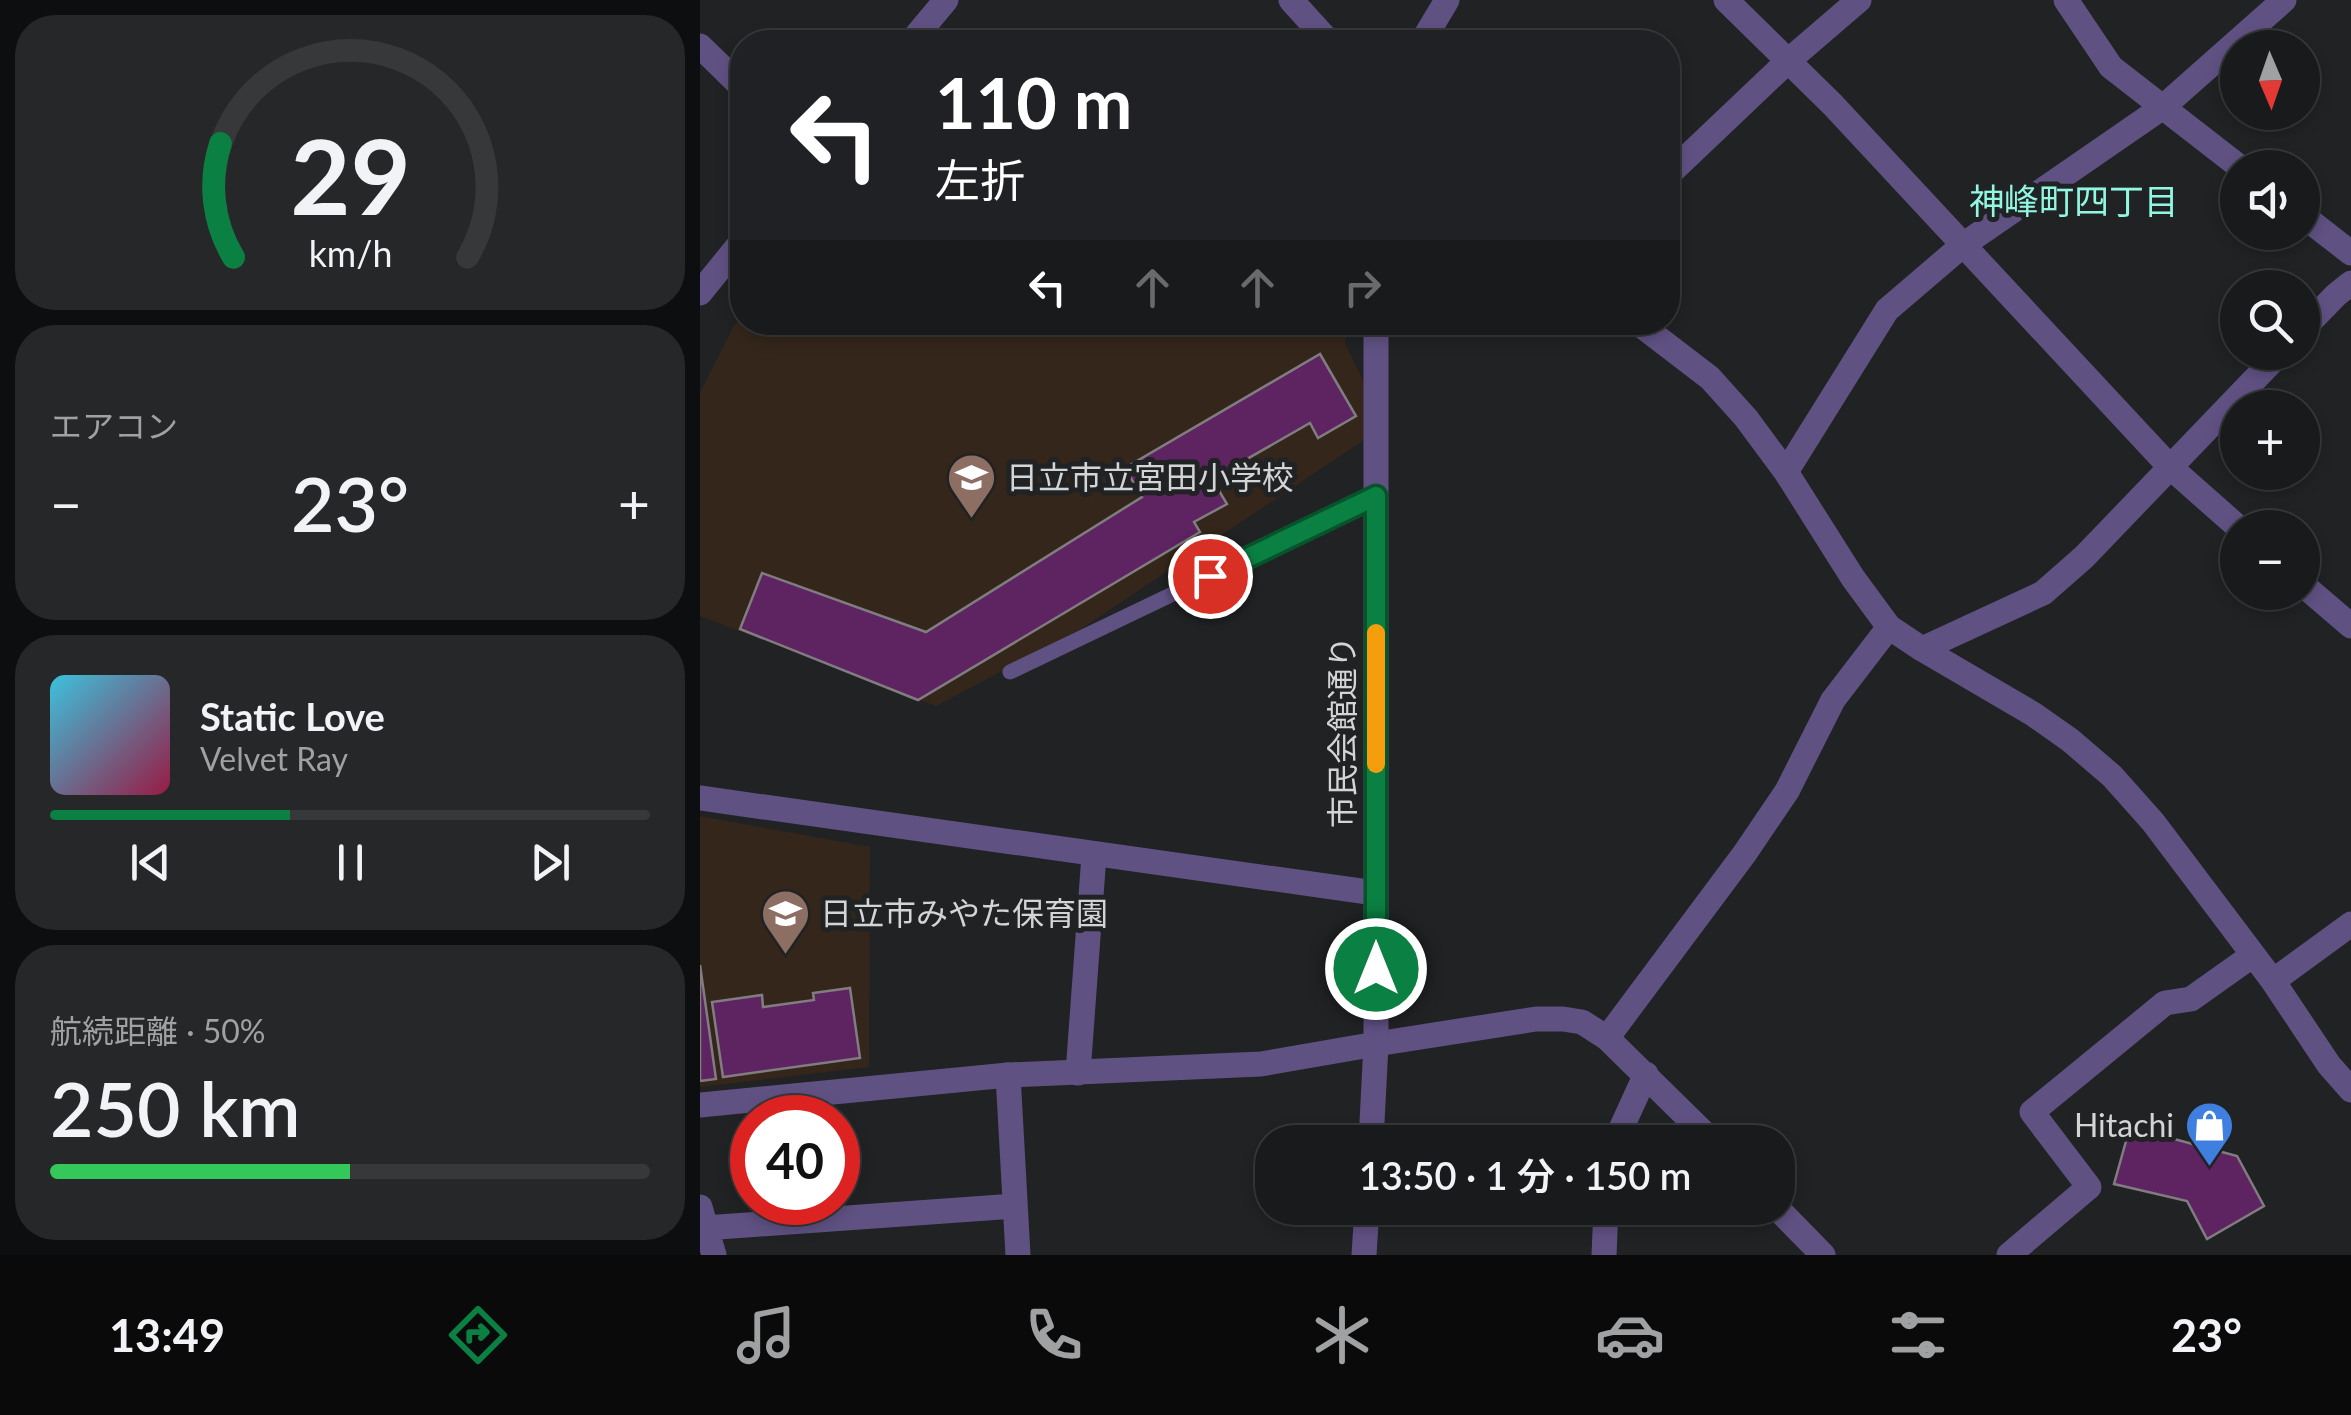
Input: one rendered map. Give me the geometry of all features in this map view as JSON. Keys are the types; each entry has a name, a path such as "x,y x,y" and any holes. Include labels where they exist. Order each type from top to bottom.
{"street":[{"path":"922,30 946,0"},
{"path":"1291,0 1318,30"},
{"path":"1429,30 1447,0"},
{"path":"1726,0 1832,105 2170,467 2220,512"},
{"path":"1680,164 1788,61 1859,0"},
{"path":"2066,0 2111,68 2220,152"},
{"path":"1786,472 1887,310 1963,245 2162,107 2284,0"},
{"path":"700,46 730,76"},
{"path":"2320,229 2351,252"},
{"path":"700,293 730,256"},
{"path":"2320,311 2351,284"},
{"name":"市民会館通り","path":"1371,1125 1376,1044 1376,335"},
{"path":"1654,335 1710,378 1746,418 1889,627 2034,714 2112,776 2153,822 2351,1090"},
{"path":"1922,649 2043,593 2084,557 2263,370"},
{"path":"2320,599 2351,626"},
{"path":"1607,1038 1787,791 1833,700 1889,627"},
{"path":"700,798 1375,893"},
{"path":"1078,1073 1094,855"},
{"path":"2273,981 2351,924"},
{"path":"2010,1255 2089,1188 2032,1112 2165,1003 2191,999 2253,955"},
{"path":"700,1106 1008,1075 1261,1064 1536,1019 1563,1019 1582,1022 1607,1038 1696,1125"},
{"path":"1623,1125 1646,1074"},
{"path":"1008,1075 1018,1255"},
{"path":"714,1255 703,1218 1016,1206"},
{"path":"1364,1255 1366,1225"},
{"path":"1604,1255 1605,1225"},
{"path":"1790,1225 1809,1249"}],"lane":[{"path":"1010,672 1376,496"}],"shaded area":[{"name":"日立市立宮田小学校","path":"730,334 1346,335 1345,343 1385,426 1081,629 936,706 700,616 700,392"},
{"name":"日立市みやた保育園","path":"700,816 870,847 869,1067 700,1087"}],"building":[{"path":"1320,354 1356,416 1318,438 1310,423 1212,479 1227,504 1194,522 1200,532 918,700 740,629 762,573 926,632 1142,497 1125,468"},
{"path":"700,965 716,1079 700,1081"},
{"path":"850,988 860,1058 723,1077 712,1002 762,995 763,1007 814,1000 813,993"},
{"path":"2130,1127 2237,1156 2264,1206 2207,1239 2187,1201 2114,1184"}],"slow traffic":[{"path":"1376,633 1376,764"}],"place":[{"name":"日立市立宮田小学校","path":"971,520"},
{"name":"日立市みやた保育園","path":"785,956"},
{"name":"Hitachi","path":"2209,1168"}],"district":[{"name":"神峰町四丁目","path":"2074,202"}],"route":[{"path":"1210,576 1376,496 1376,969"}]}
